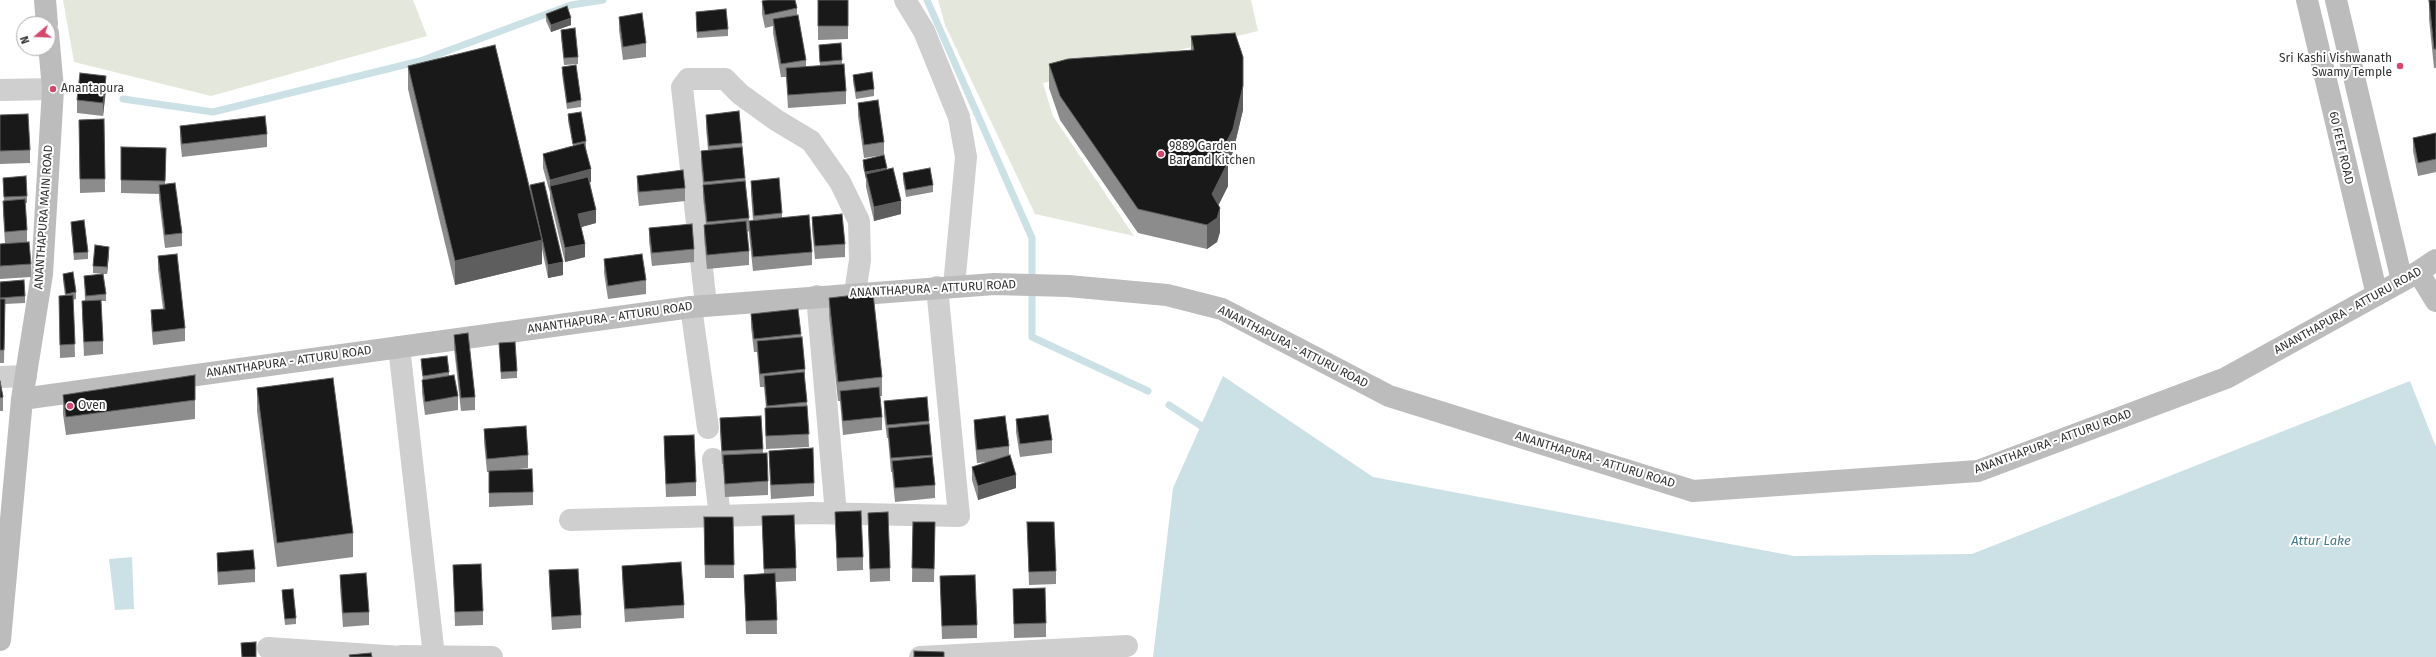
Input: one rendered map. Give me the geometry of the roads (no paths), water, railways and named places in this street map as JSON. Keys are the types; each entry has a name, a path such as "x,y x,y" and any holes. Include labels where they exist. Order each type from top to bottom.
{"street":[{"path":"45,0 46,16"},
{"path":"570,520 836,514 959,516 946,287 966,157 959,117 924,31 905,0"},
{"name":"60 FEET ROAD","path":"2307,0 2376,295"},
{"path":"2336,0 2410,277 2436,301"},
{"name":"ANANTHAPURA MAIN ROAD","path":"0,640 4,554 22,399 42,274 53,89 50,56"},
{"path":"708,428 682,87 688,79 725,79 740,94 770,116 811,141 840,182 859,221 860,260 855,294"},
{"path":"0,90 53,89"},
{"name":"ANANTHAPURA - ATTURU ROAD","path":"22,399 698,306 994,284 1068,286 1167,295 1222,309 1389,396 1693,491 1978,471 2226,378 2410,277 2436,260"},
{"path":"817,296 836,514"},
{"path":"399,347 434,656"},
{"path":"0,377 26,376"},
{"path":"713,459 720,516"},
{"path":"920,657 1127,646"},
{"path":"268,648 401,656 492,657"}],"water":[{"name":"Attur Lake","path":"1223,376 1373,477 1794,556 1972,554 2410,381 2436,447 2436,657 1153,657 1173,488"},
{"path":"132,557 134,609 115,610 109,559"}],"waterway":[{"path":"123,99 213,112 420,61 571,5 603,0"},
{"path":"927,0 1032,238 1032,337 1148,391"},
{"path":"1169,405 1209,431"}],"place":[{"name":"Sri Kashi Vishwanath Swamy Temple","path":"2400,66"},
{"name":"Anantapura","path":"53,89"},
{"name":"9889 Garden Bar and Kitchen","path":"1161,154"},
{"name":"Oven","path":"70,406"}]}
